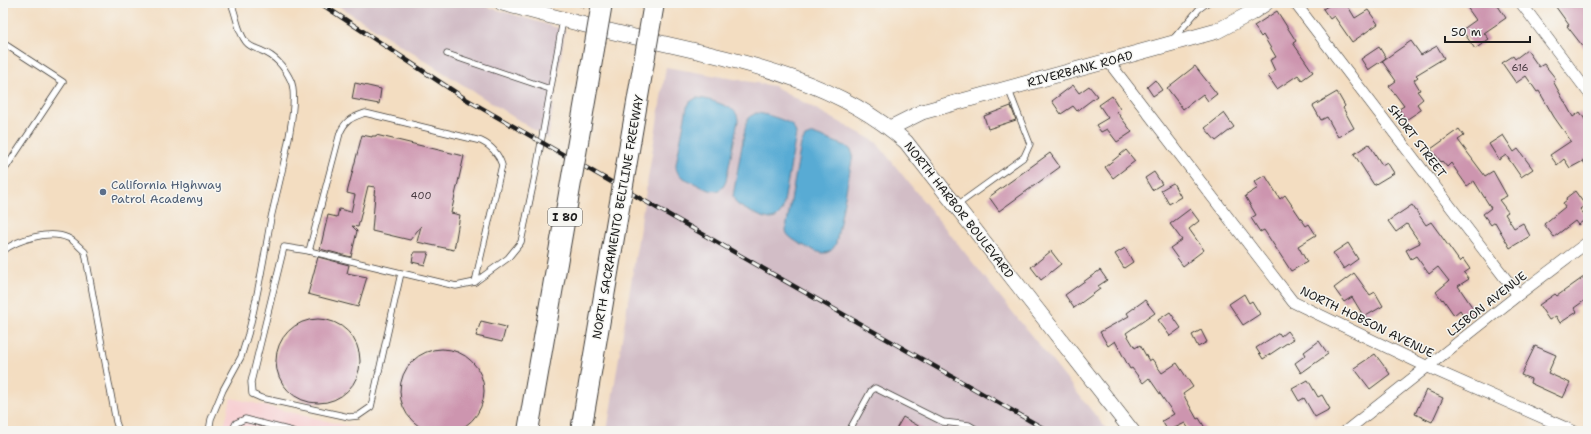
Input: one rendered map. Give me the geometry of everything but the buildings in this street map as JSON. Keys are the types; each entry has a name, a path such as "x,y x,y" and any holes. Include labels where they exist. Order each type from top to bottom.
{"highway":[{"name":"I 80","path":"528,431 602,3"},
{"name":"NORTH SACRAMENTO BELTLINE FREEWAY","path":"582,431 654,3"}],"main road":[{"name":"NORTH HARBOR BOULEVARD","path":"502,3 563,20 693,50 793,77 842,99 890,128 906,142 1133,429"},
{"name":"RIVERBANK ROAD","path":"890,128 922,112 1217,31 1251,13 1266,3"}],"street":[{"name":"SHORT STREET","path":"1295,3 1518,295"},
{"path":"1521,3 1588,92"},
{"name":"NORTH HOBSON AVENUE","path":"1108,61 1293,302 1428,367 1573,431"},
{"name":"LISBON AVENUE","path":"1346,431 1518,295 1588,242"}],"lane":[{"path":"209,431 211,418 222,390 240,357 251,320 287,143 293,101 292,82 286,71 276,60 263,51 251,47 247,43 242,36 231,3"},
{"path":"1167,45 1199,9 1207,3"},
{"path":"401,273 371,406 358,416 349,417 261,398 252,394 251,382 284,247 309,251 456,286 475,282 508,258 521,242 535,176 563,20"},
{"path":"3,43 63,82 5,164 3,171"},
{"path":"448,54 550,89"},
{"path":"956,206 1024,157 1029,148 1030,144 1008,88"},
{"path":"309,251 340,133 344,124 352,118 365,113 481,141 490,145 499,157 502,165 475,282"},
{"path":"3,251 28,238 47,235 68,238 85,252 116,422 120,431"},
{"path":"849,431 871,391 875,388 943,422 968,425 978,431"},
{"path":"232,431 236,423 245,419 292,431"}],"shaded area":[{"path":"334,3 475,3 565,30 548,139"},
{"path":"666,67 774,86 876,142 1108,431 607,431"},
{"path":"231,398 241,400 368,431 223,431"}],"water":[{"path":"696,98 709,100 730,108 736,114 738,121 726,181 720,189 716,191 712,191 685,179 679,175 676,170 687,107 690,102"},
{"path":"756,113 774,117 789,123 793,126 796,134 783,208 776,218 772,219 760,216 744,209 736,203 733,196 746,123 749,117"},
{"path":"813,134 846,146 851,150 853,155 836,243 832,250 825,253 812,250 797,242 788,235 786,230 801,144 805,137"}],"railway":[{"path":"320,3 464,98 1048,431"}],"place":[{"name":"California Highway Patrol Academy","path":"103,192"}]}
